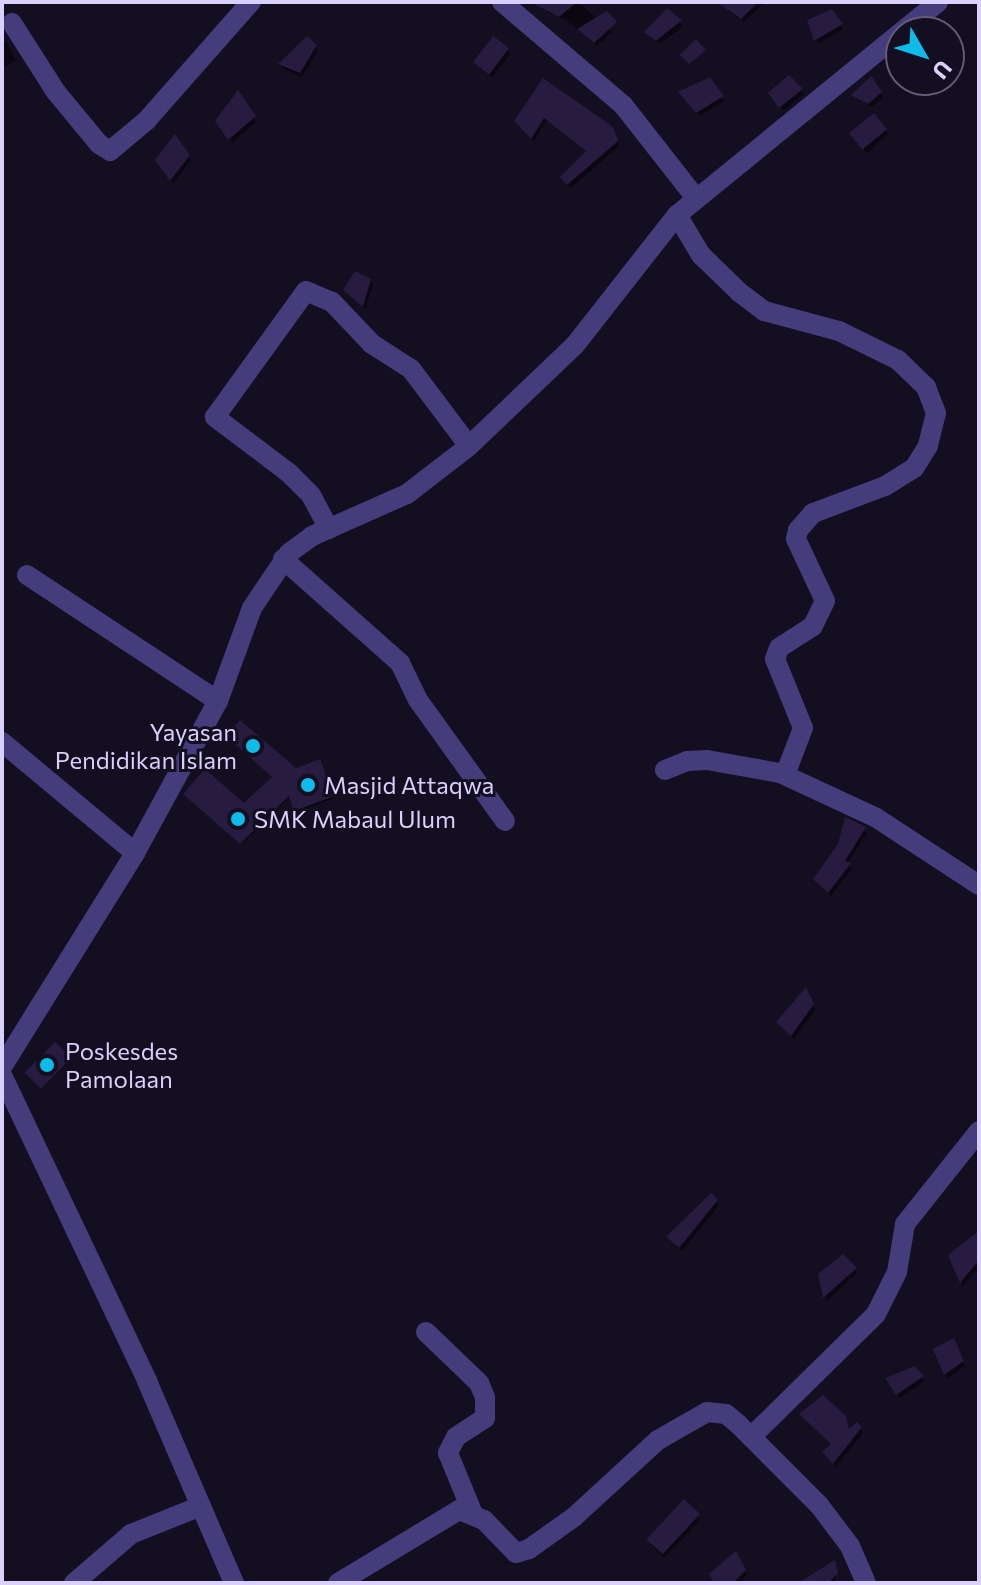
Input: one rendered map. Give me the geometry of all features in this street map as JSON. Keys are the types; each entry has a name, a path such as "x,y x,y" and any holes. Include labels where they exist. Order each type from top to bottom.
{"street":[{"path":"12,23 49,83 99,144 110,151 146,121 251,2"},
{"path":"502,2 623,105 696,198"},
{"path":"2,1067 135,853 218,701 252,608 283,559 329,529 407,494 469,446 575,345 677,215 938,2"},
{"path":"677,215 701,255 739,292 764,311 839,331 898,360 926,387 936,413 928,446 914,468 885,486 813,513 798,530 796,539 825,601 813,626 779,648 775,659 803,728 785,775"},
{"path":"329,529 311,495 289,473 215,417 306,291 332,302 372,344 411,369 469,446"},
{"path":"283,559 400,663 418,700 505,821"},
{"path":"27,575 218,701"},
{"path":"2,742 135,853"},
{"path":"665,770 707,760 785,775 875,817 979,885"},
{"path":"2,1075 234,1583"},
{"path":"751,1437 876,1314 897,1272 905,1224 979,1131"},
{"path":"426,1332 479,1383 485,1397 485,1418 456,1437 448,1453 473,1514 516,1553 574,1517 683,1421 707,1412 726,1414 819,1505 850,1546 866,1583"},
{"path":"74,1583 131,1534 201,1506"},
{"path":"338,1583 438,1518 459,1510 473,1514"}],"building":[{"path":"531,2 577,2 559,17"},
{"path":"717,2 758,2 741,19"},
{"path":"667,8 682,20 656,41 644,32"},
{"path":"832,9 843,24 814,41 807,20"},
{"path":"607,11 617,22 594,43 577,29"},
{"path":"307,36 317,45 300,73 278,64"},
{"path":"493,36 509,48 489,74 473,62"},
{"path":"696,39 706,50 689,64 680,55"},
{"path":"789,75 803,89 779,108 768,93"},
{"path":"871,76 882,92 868,104 851,95"},
{"path":"710,77 724,96 696,113 678,92"},
{"path":"543,78 613,127 618,141 567,185 560,177 586,151 544,118 531,139 514,121"},
{"path":"238,90 256,116 228,140 215,121"},
{"path":"874,113 887,129 862,149 849,133"},
{"path":"175,134 190,155 170,181 155,160"},
{"path":"355,271 371,279 363,307 343,290"},
{"path":"240,720 296,768 320,759 334,796 294,811 289,796 240,844 183,794 205,769 244,803 272,777 226,736"},
{"path":"845,817 866,827 845,861 851,863 828,893 813,879 838,844"},
{"path":"806,987 814,1004 791,1036 776,1022"},
{"name":"Poskesdes Pamolaan","path":"55,1042 71,1058 41,1089 25,1072"},
{"path":"711,1193 718,1200 679,1248 666,1237"},
{"path":"979,1231 979,1260 960,1283 948,1255"},
{"path":"843,1254 857,1268 823,1298 818,1274"},
{"path":"954,1338 964,1361 944,1375 933,1349"},
{"path":"915,1366 924,1376 896,1395 885,1378"},
{"path":"823,1395 846,1416 849,1429 857,1422 862,1427 833,1464 822,1452 831,1444 799,1414"},
{"path":"684,1499 700,1514 663,1554 646,1539"},
{"path":"736,1551 746,1570 733,1583 714,1583 709,1574"},
{"path":"835,1560 838,1573 829,1583 798,1583"}],"place":[{"name":"Yayasan Pendidikan Islam","path":"253,746"},
{"name":"Masjid Attaqwa","path":"308,785"},
{"name":"SMK Mabaul Ulum","path":"238,819"},
{"name":"Poskesdes Pamolaan","path":"47,1065"}]}
